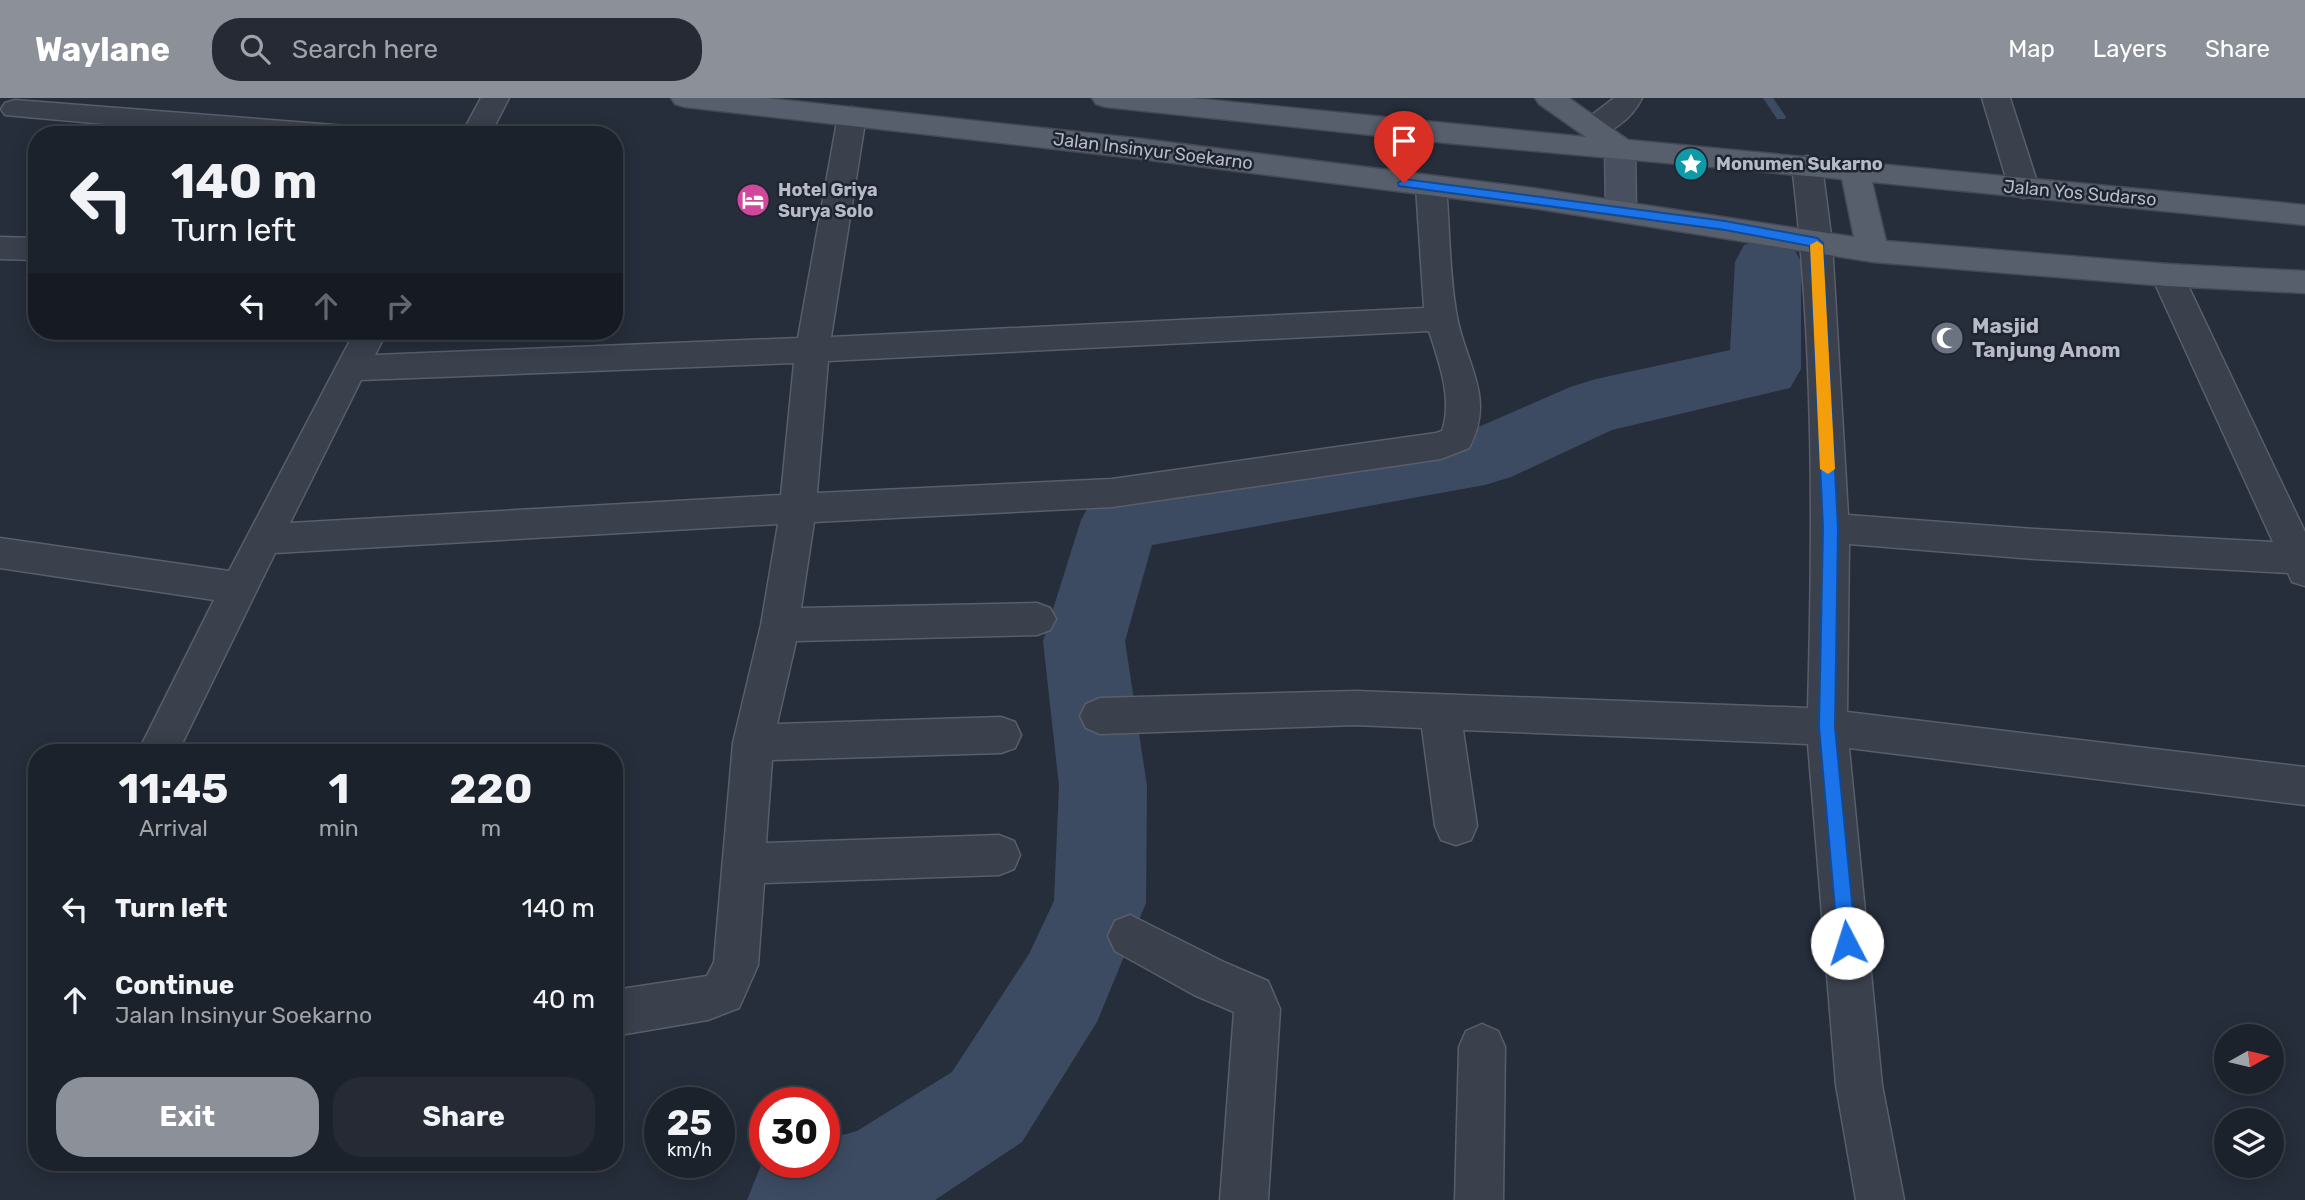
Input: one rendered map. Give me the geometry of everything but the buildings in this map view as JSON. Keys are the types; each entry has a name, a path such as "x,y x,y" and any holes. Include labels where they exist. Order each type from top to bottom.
{"main road":[{"name":"Jalan Insinyur Soekarno","path":"685,98 1134,148 1621,211 1873,251 2167,275 2305,282"},
{"path":"1106,98 1620,149"},
{"path":"1549,98 1620,149"},
{"path":"1620,149 1621,211"},
{"name":"Jalan Yos Sudarso","path":"1620,149 2305,215"},
{"path":"1855,171 1873,251"}],"street":[{"path":"480,126 495,98"},
{"path":"1594,128 1625,104 1628,98"},
{"path":"1996,98 2024,188"},
{"path":"13,112 216,126"},
{"path":"623,1012 708,999 723,992 736,965 753,743 780,625 798,508 812,350 852,116"},
{"path":"1798,165 1817,243 1831,528 1827,727 1859,1085 1880,1200"},
{"path":"266,539 1112,493 1441,446 1457,439 1462,428 1462,397 1441,319 1431,187"},
{"path":"0,248 28,249"},
{"path":"1831,528 2303,563 2167,275"},
{"path":"352,368 812,350 1441,319"},
{"path":"162,744 320,426 366,340"},
{"path":"0,553 239,588"},
{"path":"780,625 1037,620"},
{"path":"1100,716 1236,710 1440,710 1827,727 2305,786"},
{"path":"1440,710 1455,826"},
{"path":"753,743 881,741 1001,735"},
{"path":"744,864 999,855"},
{"path":"1130,936 1210,979 1252,997 1255,1002 1257,1009 1244,1200"},
{"path":"1479,1200 1482,1047"}],"waterway":[{"path":"1768,98 1781,117"},
{"path":"799,1200 881,1175 987,1107 1063,988 1100,903 1103,786 1084,641 1120,520 1485,456 1596,406 1765,369 1768,262"}],"slow traffic":[{"path":"1817,245 1828,469"}],"place":[{"name":"Monumen Sukarno","path":"1691,164"},
{"name":"Hotel Griya Surya Solo","path":"753,200"},
{"name":"Masjid Tanjung Anom","path":"1947,338"}],"route":[{"path":"1404,183 1725,226 1817,243 1831,528 1827,727 1847,943"}]}
